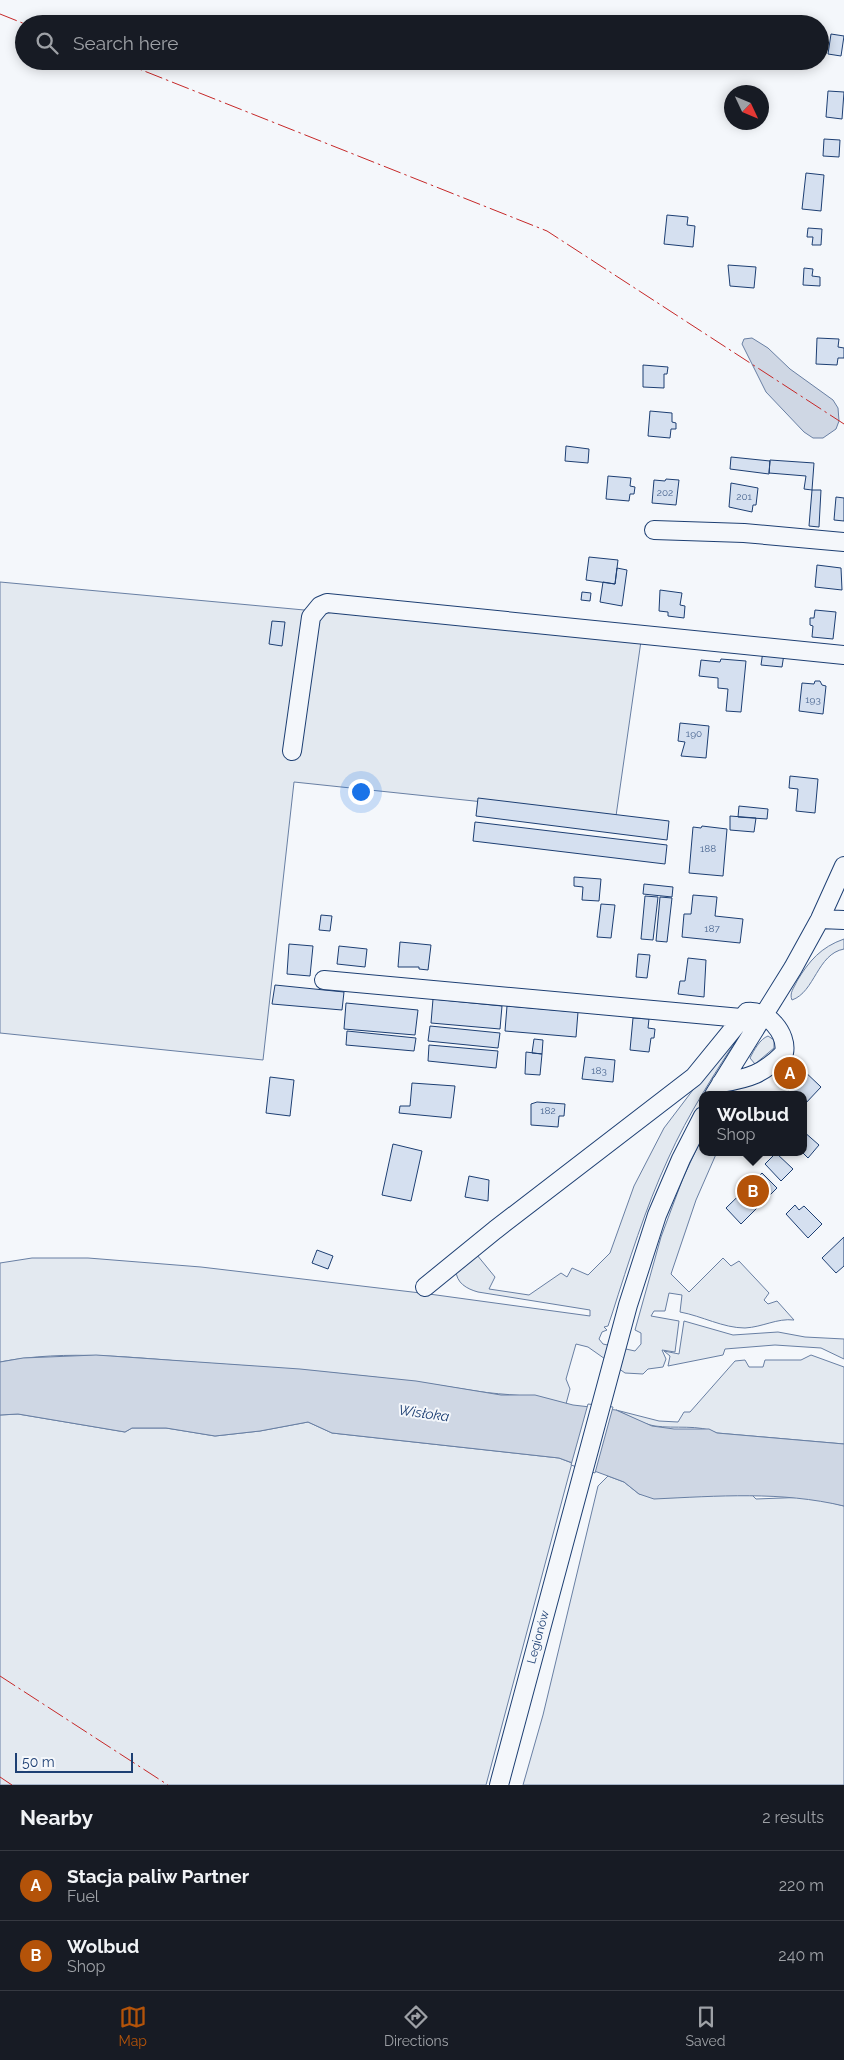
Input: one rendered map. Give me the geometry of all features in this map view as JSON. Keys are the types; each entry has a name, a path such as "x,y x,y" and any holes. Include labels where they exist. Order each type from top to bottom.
{"street":[{"path":"654,530 744,533 844,542"},
{"path":"292,751 311,617 320,606 327,603 844,655"},
{"path":"718,1089 820,919 844,866"},
{"path":"820,919 844,920"},
{"path":"324,980 741,1018"},
{"path":"425,1287 495,1230 694,1077 747,1012 756,1011 764,1015 773,1023 784,1040 784,1053 768,1069 759,1074 718,1089"},
{"name":"Legionów","path":"499,1785 621,1329 657,1215 680,1159 699,1123"}],"shaded area":[{"path":"0,582 641,641 616,816 294,782 263,1060 0,1033"},
{"path":"844,939 844,949 835,952 828,958 800,996 792,1000 793,988 811,961 829,946"},
{"path":"740,1028 743,1030 704,1091 699,1091 699,1099 668,1159 645,1216 608,1326 604,1327 607,1330 602,1332 599,1339 603,1344 635,1351 641,1344 641,1333 635,1330 661,1237 683,1178 699,1144 699,1156 715,1156 696,1200 671,1274 689,1292 723,1258 731,1266 739,1261 769,1293 764,1300 768,1304 777,1301 794,1320 782,1320 745,1328 729,1326 680,1312 682,1295 669,1293 665,1311 654,1311 651,1316 679,1321 675,1352 662,1350 666,1359 663,1367 648,1369 643,1374 625,1373 588,1347 576,1344 566,1379 570,1389 566,1404 532,1397 487,1393 374,1377 153,1359 76,1355 25,1358 0,1362 0,1263 32,1258 88,1258 201,1267 429,1294 590,1316 590,1310 474,1291 460,1282 456,1275 456,1270 671,1102 477,1255 495,1277 489,1289 529,1295 561,1273 567,1277 572,1268 588,1275 610,1253 634,1186 664,1128"},
{"path":"768,1036 774,1040 774,1048 755,1064 750,1058 755,1048"},
{"path":"684,1321 733,1335 778,1332 805,1337 844,1339 844,1359 821,1348 775,1345 725,1349 723,1355 668,1366 670,1356 664,1351 679,1354"},
{"path":"811,1355 844,1367 844,1444 717,1433 695,1428 655,1426 616,1410 659,1421 678,1422 684,1412 690,1412 735,1361 745,1360 749,1367 763,1367 765,1360 801,1360"},
{"path":"18,1414 125,1432 132,1428 166,1428 215,1436 260,1431 308,1422 332,1433 559,1458 572,1463 486,1785 0,1785 0,1415"},
{"path":"608,1476 624,1482 639,1494 752,1495 756,1499 809,1497 844,1506 844,1785 523,1785 543,1715 598,1486"}],"water":[{"path":"752,338 768,348 790,369 833,400 838,408 839,421 836,429 823,438 813,438 804,432 766,392 742,344 744,339"},
{"name":"Wisłoka","path":"96,1355 300,1369 416,1381 501,1395 535,1395 573,1405 616,1410 652,1426 674,1429 709,1429 717,1433 844,1444 844,1506 820,1501 773,1496 654,1499 639,1494 624,1482 559,1458 332,1433 308,1422 260,1431 215,1436 166,1428 132,1428 125,1432 18,1414 0,1415 0,1362 23,1358"}],"pier":[{"path":"588,1404 613,1407 595,1473 571,1465"}],"building":[{"path":"831,34 844,36 841,56 829,54"},
{"path":"828,91 844,92 842,119 826,117"},
{"path":"824,139 840,140 839,157 823,156"},
{"path":"806,173 824,175 821,211 802,209"},
{"path":"667,215 688,217 687,225 695,226 693,247 664,244"},
{"path":"808,228 822,229 821,245 812,245 813,237 807,237"},
{"path":"728,265 756,267 754,288 730,286"},
{"path":"804,268 813,269 812,276 820,277 820,286 803,285"},
{"path":"817,338 839,339 838,347 844,348 844,358 838,358 837,365 816,364"},
{"path":"643,365 668,367 667,374 664,374 664,388 643,387"},
{"path":"650,411 672,413 672,422 676,423 676,429 671,429 670,438 648,436"},
{"path":"566,446 589,449 588,463 565,461"},
{"path":"731,457 770,461 769,474 730,469"},
{"path":"770,460 814,463 812,490 804,489 806,476 769,473"},
{"path":"608,476 631,478 630,486 635,487 634,494 630,494 629,501 606,499"},
{"path":"666,479 679,480 676,505 652,503 654,480 665,481"},
{"path":"731,483 758,488 756,505 753,505 752,512 729,507"},
{"path":"812,490 821,490 819,527 809,526"},
{"path":"836,497 844,498 844,521 834,520"},
{"path":"589,557 618,560 615,584 586,580"},
{"path":"817,565 841,568 842,590 815,587"},
{"path":"617,568 627,570 622,606 600,602 603,582 615,584"},
{"path":"660,590 682,593 680,605 685,606 684,618 668,616 668,612 659,611"},
{"path":"582,592 591,593 590,601 581,600"},
{"path":"815,610 836,612 833,639 812,637 813,626 810,625 810,618 814,618"},
{"path":"272,621 285,622 282,646 269,644"},
{"path":"763,651 784,654 782,667 761,665"},
{"path":"721,659 746,661 741,712 726,711 728,689 718,688 718,678 699,676 701,660 720,662"},
{"path":"815,681 820,681 822,685 826,686 823,714 799,711 802,683 814,684"},
{"path":"680,723 709,726 706,758 681,756 685,742 678,741"},
{"path":"790,776 818,779 815,813 796,811 798,789 789,788"},
{"path":"478,798 669,821 667,840 476,816"},
{"path":"739,806 768,809 767,819 738,817"},
{"path":"730,816 756,818 754,832 730,830"},
{"path":"475,822 667,845 665,864 473,841"},
{"path":"702,826 727,829 723,876 689,873 693,827 701,828"},
{"path":"574,877 601,879 599,901 582,900 583,887 574,886"},
{"path":"644,884 673,887 672,897 643,894"},
{"path":"693,895 717,897 715,916 743,919 740,943 682,937 684,914 691,914"},
{"path":"645,896 658,897 653,940 641,939"},
{"path":"660,897 672,898 667,942 656,941"},
{"path":"601,904 615,905 611,938 597,937"},
{"path":"321,915 332,916 330,931 319,930"},
{"path":"400,942 431,945 428,970 419,969 419,967 398,967"},
{"path":"289,944 313,946 310,976 287,974"},
{"path":"339,946 367,949 365,967 337,964"},
{"path":"638,954 650,955 647,978 636,977"},
{"path":"688,958 706,960 704,997 678,994 680,981 685,981"},
{"path":"275,985 344,992 342,1010 272,1004"},
{"path":"433,999 502,1006 500,1029 431,1023"},
{"path":"346,1003 418,1010 415,1035 344,1029"},
{"path":"507,1006 578,1012 576,1037 505,1031"},
{"path":"633,1018 649,1019 648,1028 655,1029 654,1038 651,1038 649,1052 630,1050"},
{"path":"430,1026 500,1033 498,1048 428,1041"},
{"path":"347,1031 416,1038 414,1051 346,1045"},
{"path":"534,1039 543,1040 542,1054 532,1053"},
{"path":"429,1045 498,1051 496,1068 428,1061"},
{"path":"526,1052 542,1054 540,1075 525,1074"},
{"path":"585,1057 615,1060 613,1082 582,1079"},
{"path":"801,1068 821,1087 807,1102 807,1091 789,1091 784,1086"},
{"path":"270,1077 294,1080 290,1116 266,1113"},
{"path":"412,1083 455,1086 451,1118 399,1113 400,1106 410,1106"},
{"path":"537,1102 565,1104 564,1116 559,1116 558,1127 531,1125 531,1104"},
{"path":"807,1134 819,1145 808,1158 806,1156"},
{"path":"393,1144 422,1151 411,1201 382,1195"},
{"path":"773,1156 779,1156 793,1169 781,1181 765,1164"},
{"path":"762,1173 777,1188 741,1224 726,1208"},
{"path":"469,1176 489,1180 488,1201 465,1197"},
{"path":"795,1205 799,1210 804,1206 822,1224 808,1238 786,1214"},
{"path":"844,1237 844,1266 836,1273 822,1258"},
{"path":"317,1250 333,1256 328,1269 312,1263"}],"power":[{"path":"0,14 15,20"},
{"path":"142,70 547,231 844,424"},
{"path":"0,1676 168,1785"},
{"path":"0,1777 12,1785"}],"place":[{"name":"Stacja paliw Partner","path":"790,1073"},
{"name":"Wolbud","path":"753,1191"}]}
